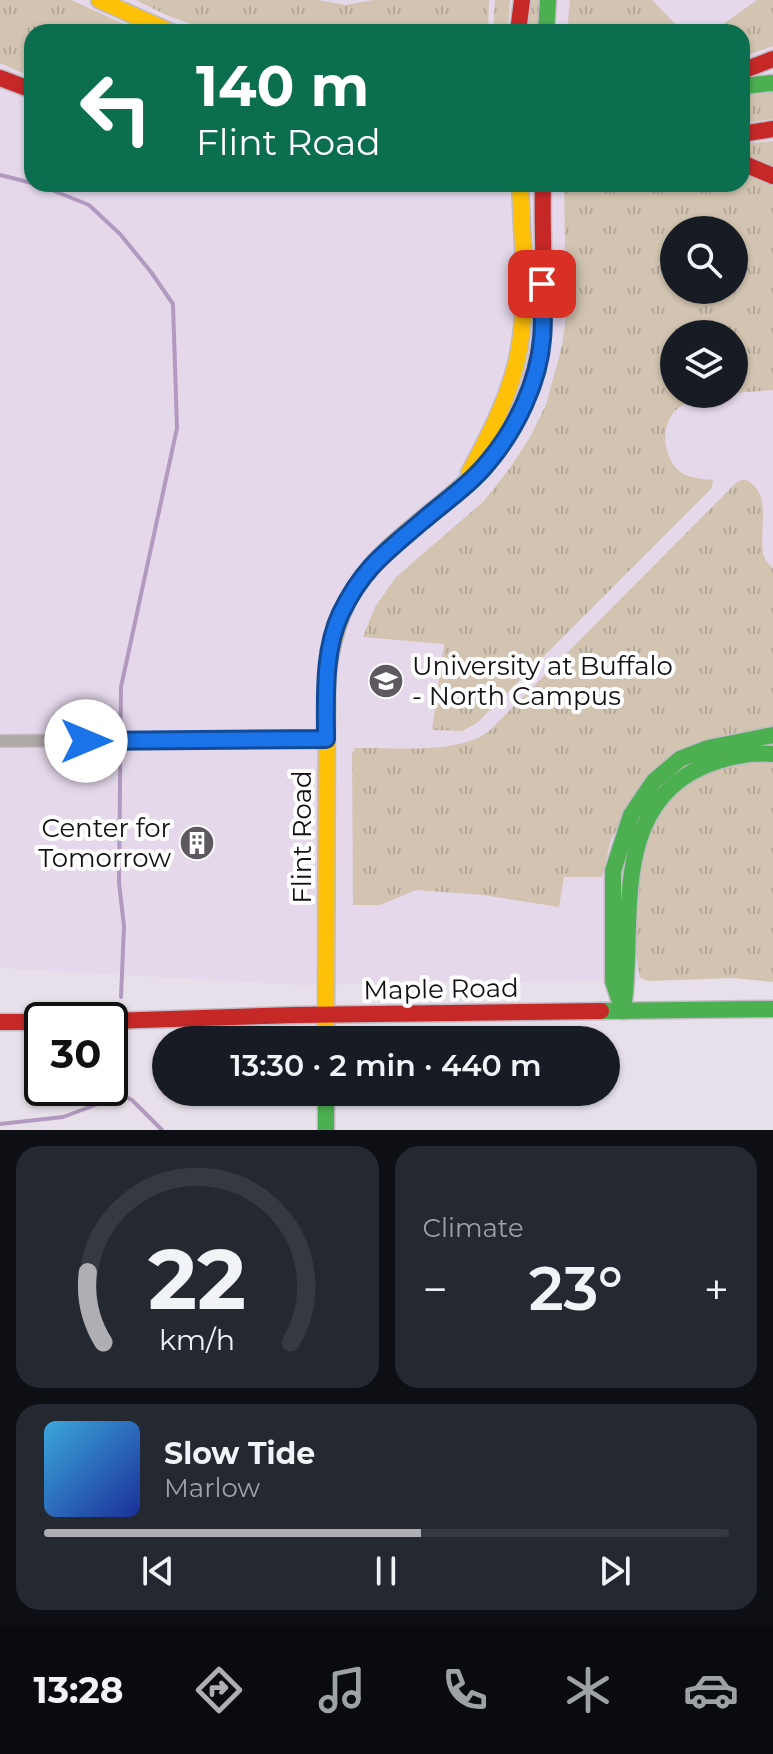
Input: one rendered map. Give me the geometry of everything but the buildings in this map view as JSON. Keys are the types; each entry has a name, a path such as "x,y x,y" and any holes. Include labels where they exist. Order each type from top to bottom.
{"main road":[{"path":"99,0 153,24"},
{"path":"519,24 522,0"},
{"path":"546,24 548,0"},
{"path":"750,68 773,59"},
{"path":"0,78 24,87"},
{"path":"750,85 773,83"},
{"path":"750,133 773,129"},
{"path":"750,166 773,176"},
{"name":"Flint Road","path":"456,491 495,424 512,382 522,315 520,192"},
{"name":"Flint Road","path":"326,1026 327,677 340,616 357,584 371,566 392,544 488,462 510,430 534,379 542,341 543,192"},
{"path":"623,1011 613,981 613,871 631,815 654,781 680,759 708,748 773,735"},
{"path":"623,1011 630,981 629,871 634,846 645,823 658,801 685,776 727,757 773,754"},
{"name":"Maple Road","path":"128,1020 773,1009"},
{"path":"0,1022 24,1022"},
{"path":"326,1106 326,1130"}],"street":[{"path":"0,741 326,739"}],"shaded area":[{"name":"University at Buffalo - North Campus","path":"0,0 773,0 773,977 300,985 0,968"}],"green space":[{"path":"0,0 71,0 124,24 24,24 24,74 0,63"},
{"path":"136,0 318,0 346,5 373,0 489,0 488,24 190,24"},
{"path":"495,0 510,0 508,24 494,24"},
{"path":"530,0 540,0 538,24 528,24"},
{"path":"570,0 652,0 675,24 568,24"},
{"path":"757,0 773,0 773,46 750,54 750,24 723,24"},
{"path":"773,90 773,119 750,122 750,93"},
{"path":"773,141 773,168 750,160 750,143"},
{"path":"750,176 773,186 773,390 748,392 748,320 660,320 660,408 679,408 667,424 667,452 682,473 713,480 712,488 477,723 462,731 432,730 444,644 363,637 375,607 396,577 484,501 509,469 546,405 562,346 566,316 564,192 750,192"},
{"path":"744,479 753,484 762,500 763,553 773,569 773,726 702,743 632,799 611,840 602,877 564,877 559,907 483,895 416,890 380,905 353,905 352,754 355,748 442,747 475,739 488,732 737,482"},
{"path":"744,761 773,761 773,982 733,978 649,981 640,978 634,927 635,900 644,846 654,822 667,801 686,783 707,772"}],"waterway":[{"path":"0,175 24,181"},
{"path":"57,192 89,205 120,234 173,304 177,428 121,687 119,883 124,926 121,997"},
{"path":"128,1098 162,1130"},
{"path":"0,1124 63,1117 92,1106"}],"traffic: fast":[{"path":"546,24 548,0"},
{"path":"750,85 773,83"},
{"path":"623,1011 613,981 613,871 631,815 654,781 680,759 708,748 773,735"},
{"path":"623,1009 632,874 639,841 651,812 672,786 702,767 737,756 773,754"},
{"path":"601,1011 773,1009"},
{"path":"326,1106 326,1130"}],"traffic: slow":[{"path":"99,0 153,24"},
{"path":"469,473 502,406 516,364 523,320 520,192"},
{"path":"326,1026 327,677 336,633 352,592 369,568 399,538 464,484 493,453"}],"traffic: jam":[{"path":"519,24 522,0"},
{"path":"750,68 773,59"},
{"path":"0,78 24,87"},
{"path":"750,133 773,129"},
{"path":"750,166 773,176"},
{"path":"493,453 529,390 537,357 544,291 543,192"},
{"path":"128,1020 601,1011"},
{"path":"0,1022 24,1022"}],"place":[{"name":"University at Buffalo - North Campus","path":"386,681"},
{"name":"Center for Tomorrow","path":"197,843"}],"route":[{"path":"86,741 326,739 327,677 340,616 357,584 371,566 392,544 488,462 510,430 534,379 542,341 542,284"}]}
